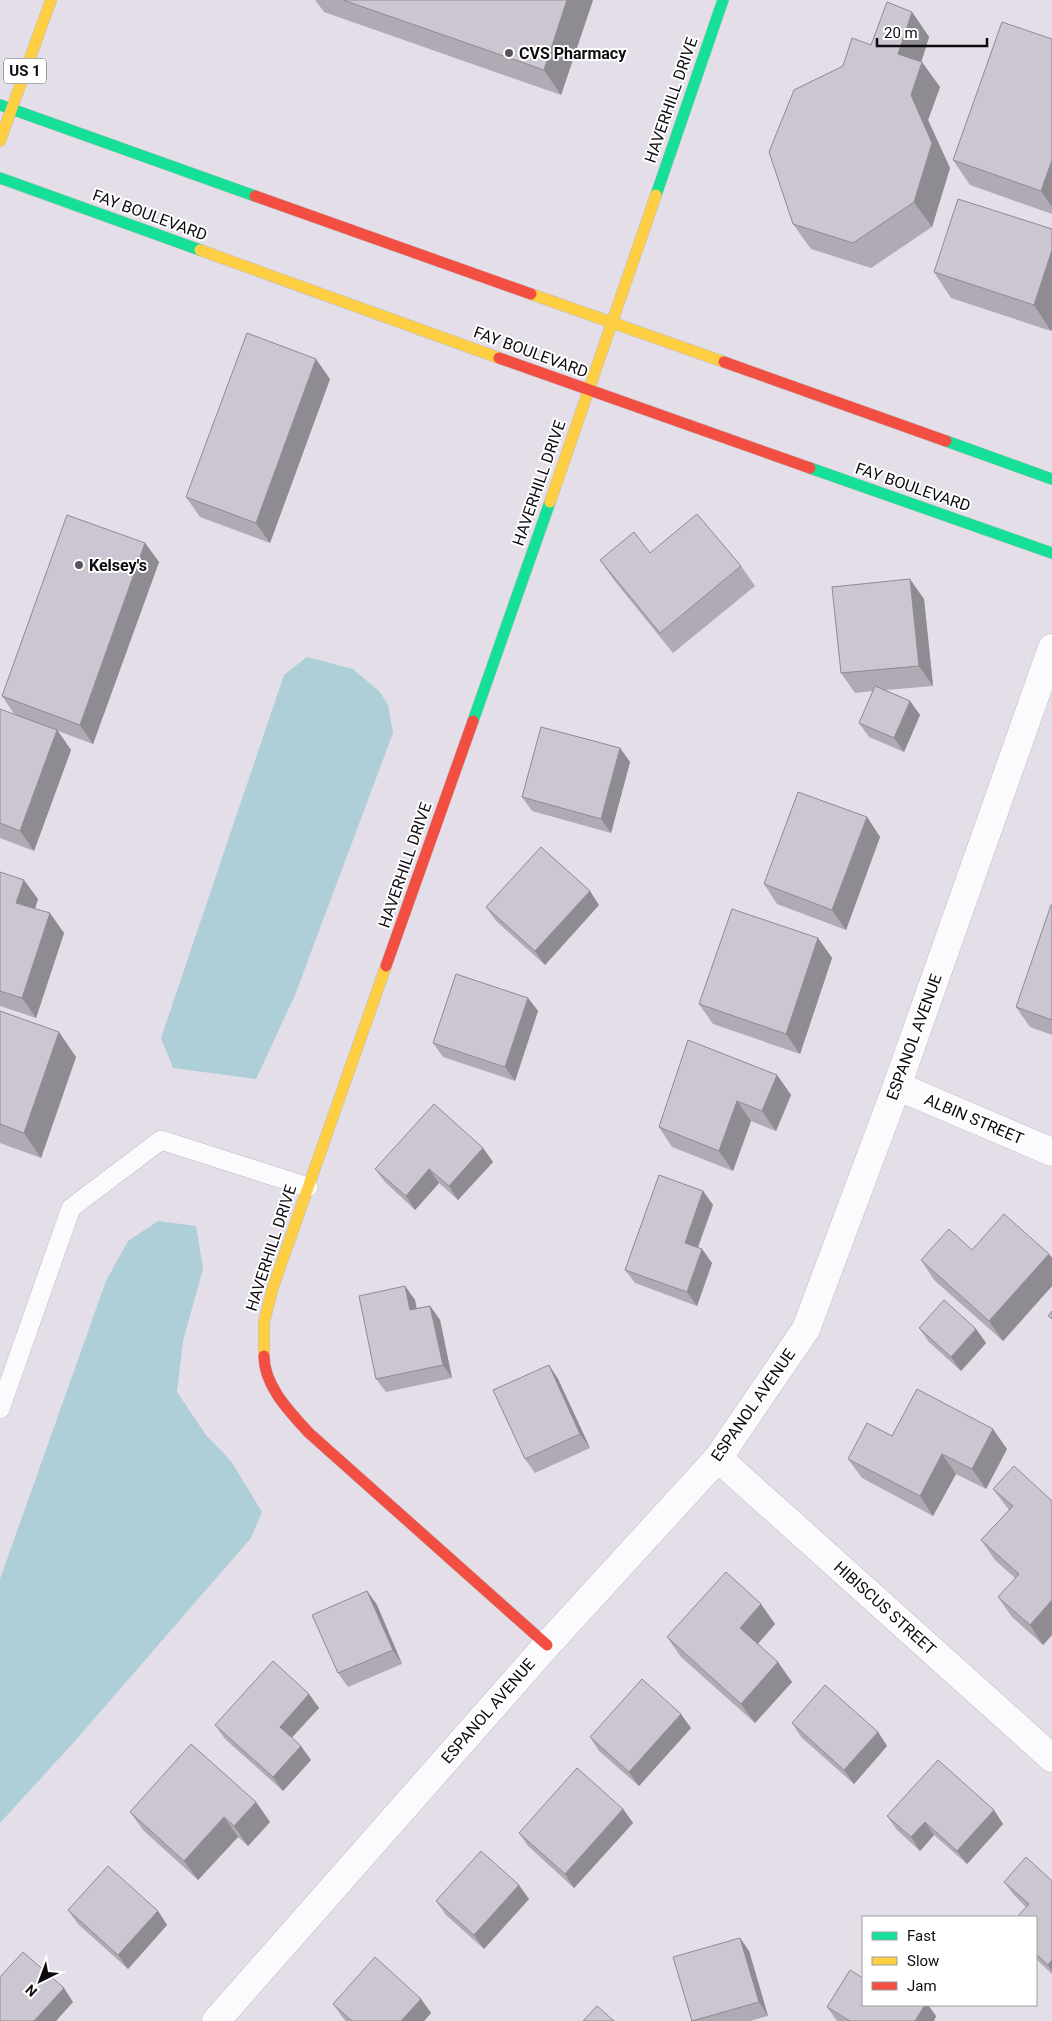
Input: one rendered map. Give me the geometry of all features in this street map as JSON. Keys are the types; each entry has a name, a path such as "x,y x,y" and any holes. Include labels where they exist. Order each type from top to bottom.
{"main road":[{"name":"US 1","path":"0,141 50,0"},
{"name":"HAVERHILL DRIVE","path":"547,1645 309,1433 278,1398 264,1363 264,1322 273,1287 589,391 723,0"},
{"path":"0,106 1052,479"},
{"name":"FAY BOULEVARD","path":"0,178 589,391 1052,553"}],"street":[{"name":"ESPANOL AVENUE","path":"216,2021 547,1645 718,1458 806,1329 897,1086 1052,648"},
{"name":"ALBIN STREET","path":"897,1086 1052,1152"},
{"name":"HIBISCUS STREET","path":"718,1458 1052,1758"}],"lane":[{"path":"0,1409 71,1208 161,1140 308,1187"}],"water":[{"path":"307,657 353,669 380,692 388,705 393,733 295,995 256,1079 173,1068 161,1038 284,675"},
{"path":"158,1221 196,1226 203,1269 183,1341 177,1392 206,1435 231,1461 262,1512 251,1538 74,1742 0,1823 0,1579 106,1281 128,1241"}],"building":[{"path":"343,0 567,0 544,70"},
{"path":"887,2 912,12 898,54 922,62 911,95 932,143 914,202 853,243 793,224 769,152 794,90 843,66 852,38 871,45"},
{"path":"1002,22 1052,39 1052,160 1041,191 953,160"},
{"path":"958,199 1052,229 1052,250 1034,305 934,272"},
{"path":"247,333 316,359 256,523 186,497"},
{"path":"697,514 741,566 660,633 600,560 634,532 650,553"},
{"path":"67,515 145,543 80,725 2,696"},
{"path":"910,579 919,666 841,673 832,587"},
{"path":"875,686 910,701 894,738 859,723"},
{"path":"0,709 57,730 20,831 0,823"},
{"path":"541,727 620,748 601,819 522,797"},
{"path":"798,792 867,817 832,910 764,884"},
{"path":"541,847 590,891 535,951 486,907"},
{"path":"0,872 24,880 16,903 50,913 22,998 0,991"},
{"path":"1052,905 1052,1020 1016,1007"},
{"path":"732,909 818,938 786,1034 699,1004"},
{"path":"456,974 528,998 505,1067 433,1043"},
{"path":"0,1011 59,1032 24,1133 0,1124"},
{"path":"688,1040 777,1075 762,1111 737,1101 719,1151 659,1127"},
{"path":"434,1104 483,1148 449,1186 429,1169 406,1196 375,1169"},
{"path":"659,1175 703,1191 685,1243 702,1249 687,1292 625,1270"},
{"path":"1004,1214 1049,1254 989,1321 921,1260 949,1229 972,1250"},
{"path":"405,1286 410,1310 430,1306 443,1365 376,1379 359,1296"},
{"path":"944,1300 976,1329 951,1357 919,1328"},
{"path":"1052,1311 1052,1319 1048,1316"},
{"path":"549,1365 580,1434 525,1459 493,1390"},
{"path":"917,1389 993,1429 972,1469 942,1454 920,1496 848,1459 867,1423 892,1436"},
{"path":"1014,1466 1052,1501 1052,1600 1030,1625 998,1597 1019,1574 981,1540 1013,1506 993,1489"},
{"path":"726,1572 761,1604 740,1628 778,1662 741,1704 667,1637"},
{"path":"367,1591 393,1650 338,1673 312,1615"},
{"path":"273,1661 309,1694 280,1727 301,1746 273,1777 215,1725"},
{"path":"642,1679 681,1714 629,1772 590,1737"},
{"path":"825,1685 878,1732 844,1770 792,1723"},
{"path":"191,1744 256,1802 234,1826 224,1817 184,1861 130,1812"},
{"path":"938,1760 994,1810 957,1851 925,1822 911,1837 887,1816"},
{"path":"577,1768 623,1809 565,1874 519,1833"},
{"path":"481,1851 519,1885 474,1935 436,1901"},
{"path":"1026,1857 1052,1881 1052,1960 1048,1965 1037,1955 1037,1916 1018,1916 1029,1904 1004,1882"},
{"path":"108,1866 158,1911 118,1955 68,1910"},
{"path":"740,1938 759,2002 692,2021 673,1957"},
{"path":"23,1952 64,1988 34,2021 0,2021 0,1977"},
{"path":"375,1957 421,1999 401,2021 352,2021 333,2004"},
{"path":"850,1970 862,1977 862,2006 924,2006 915,2021 850,2021 827,2007"},
{"path":"597,2006 614,2021 583,2021"}],"traffic: fast":[{"path":"656,195 723,0"},
{"path":"0,105 255,196"},
{"path":"0,178 200,250"},
{"path":"946,441 1052,479"},
{"path":"810,468 1052,553"},
{"path":"473,721 550,502"}],"traffic: slow":[{"path":"0,141 51,0"},
{"path":"550,502 656,195"},
{"path":"200,250 499,358"},
{"path":"531,294 724,362"},
{"path":"264,1356 264,1322 273,1287 386,966"}],"traffic: jam":[{"path":"255,196 531,294"},
{"path":"499,358 810,468"},
{"path":"724,362 946,441"},
{"path":"386,966 473,721"},
{"path":"264,1356 268,1378 273,1388 286,1407 309,1433 547,1645"}],"place":[{"name":"CVS Pharmacy","path":"509,53"},
{"name":"Kelsey's","path":"79,565"}]}
